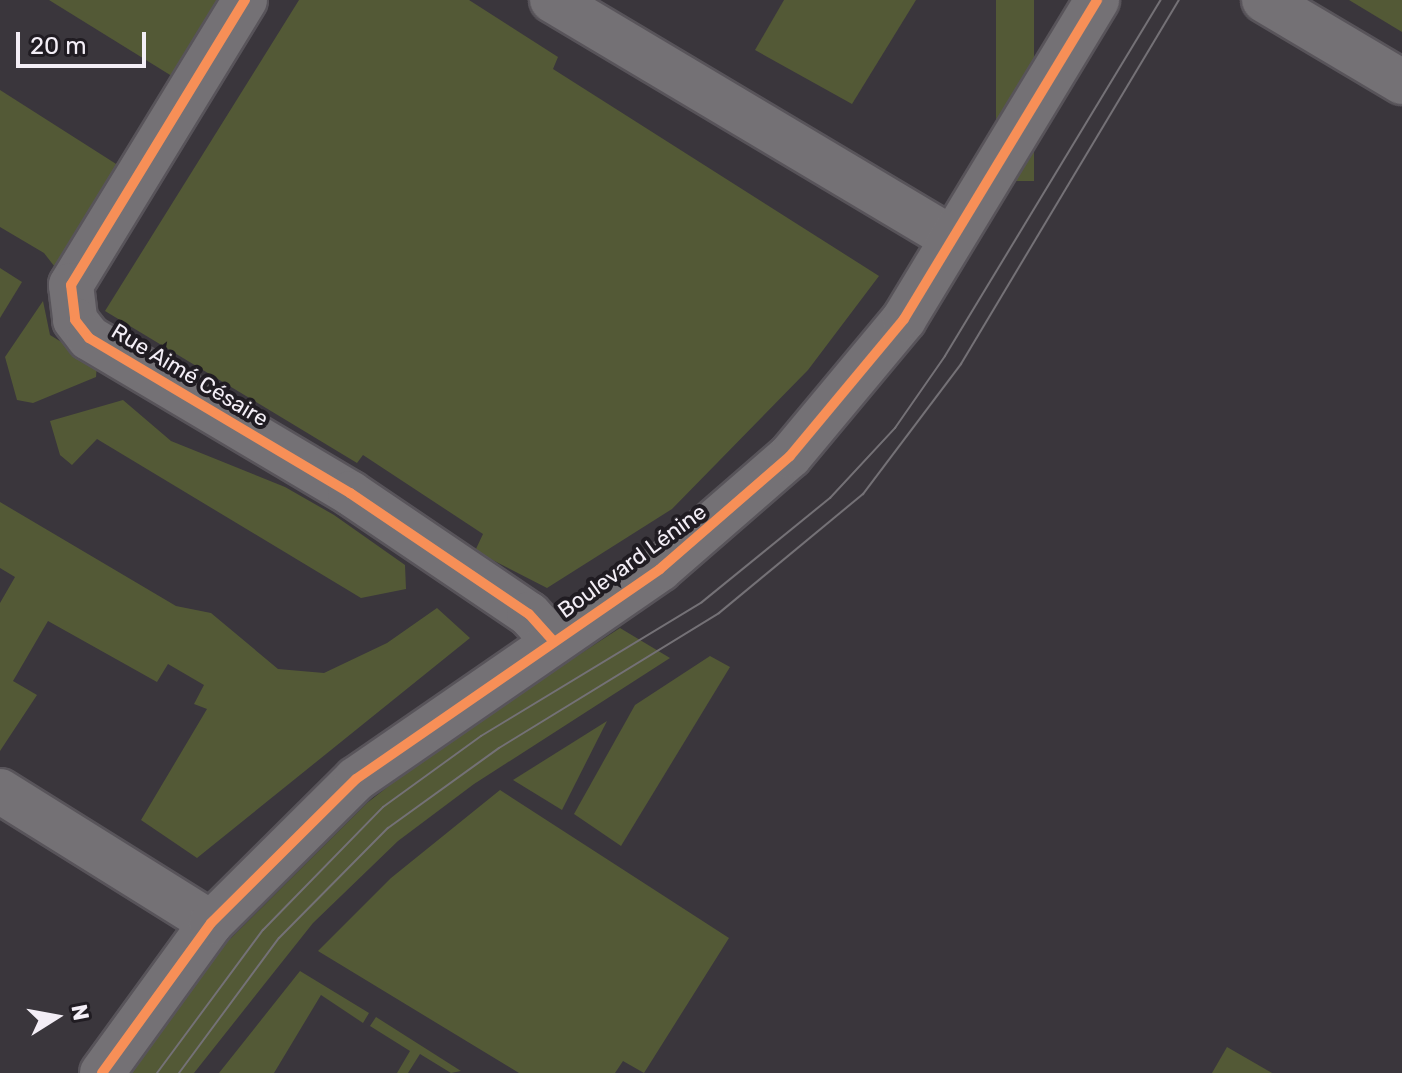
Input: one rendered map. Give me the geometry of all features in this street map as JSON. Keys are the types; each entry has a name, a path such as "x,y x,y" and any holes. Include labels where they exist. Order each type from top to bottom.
{"street":[{"name":"Rue Aimé Césaire","path":"245,0 71,285 75,320 89,338 350,493 529,614 553,641"},
{"path":"552,0 950,237"},
{"name":"Boulevard Lénine","path":"102,1073 211,923 356,779 721,521 790,456 904,319 950,237 1097,0"},
{"path":"1264,0 1402,82"},
{"path":"0,791 211,923"}],"green space":[{"path":"49,0 228,0 175,78"},
{"path":"299,0 469,0 558,57 553,69 879,276 808,370 672,509 547,588 475,551 483,534 363,455 357,463 105,311"},
{"path":"784,0 916,0 852,104 755,50"},
{"path":"996,0 1034,0 1034,181 996,181"},
{"path":"1349,0 1402,0 1402,32"},
{"path":"0,90 124,169 58,271 44,253 0,227"},
{"path":"0,268 22,282 0,318"},
{"path":"43,301 50,335 97,364 96,377 33,403 17,400 5,357"},
{"path":"123,400 171,441 285,487 334,515 405,565 406,589 361,598 97,439 72,465 60,455 50,421"},
{"path":"0,502 176,606 211,613 278,669 324,673 387,643 437,608 470,638 197,858 141,820 207,709 194,704 204,685 168,664 157,682 48,621 13,681 37,695 0,751 0,603 15,577 0,568"},
{"path":"620,628 670,658 474,784 398,841 313,923 194,1073 130,1073 221,948 367,803 445,742"},
{"path":"710,656 730,667 621,846 574,814 635,705"},
{"path":"607,721 562,810 513,780"},
{"path":"500,790 729,938 644,1073 623,1061 615,1073 519,1073 318,951 391,878"},
{"path":"300,971 369,1013 363,1023 321,995 274,1073 219,1073"},
{"path":"376,1017 461,1071 451,1073 420,1054 408,1073 397,1073 410,1051 370,1026"},
{"path":"1227,1047 1272,1073 1212,1073"}],"tram line":[{"path":"157,1073 263,930 383,807 481,736 702,602 830,498 895,428 945,356 1161,0"},
{"path":"179,1073 279,938 388,828 499,748 719,613 863,494 961,364 1179,0"}],"cycle path":[{"path":"245,0 71,285 75,320 89,338 350,493 529,614 553,641"},
{"path":"102,1073 211,923 356,779 660,569 790,456 904,319 1097,0"}]}
